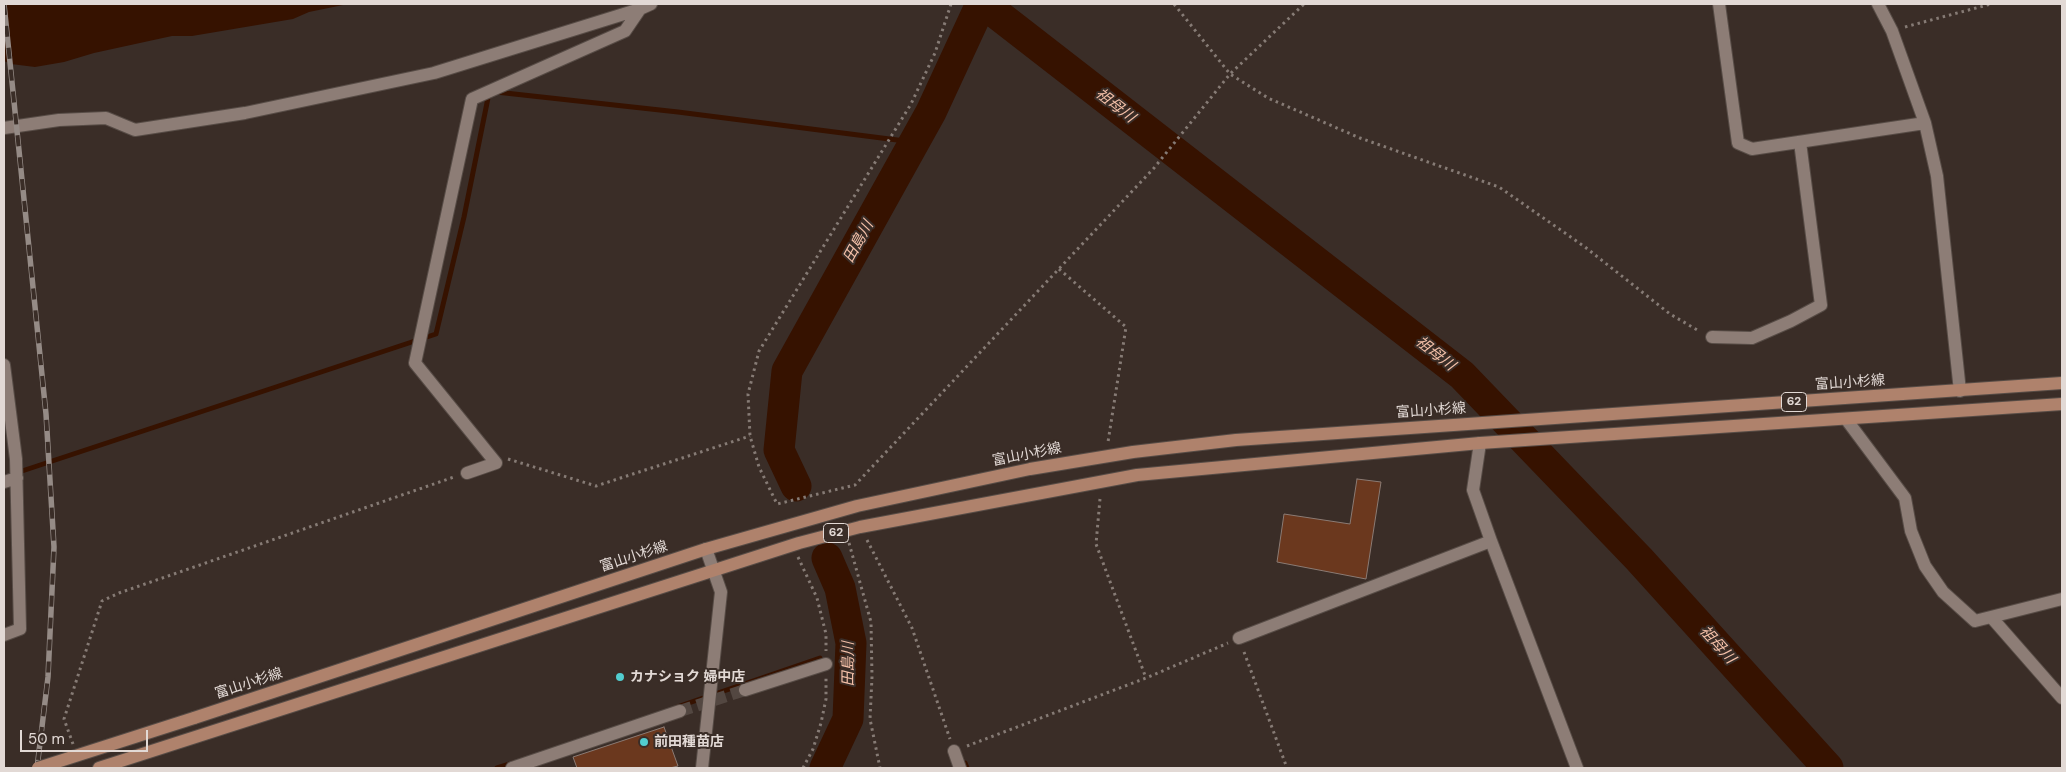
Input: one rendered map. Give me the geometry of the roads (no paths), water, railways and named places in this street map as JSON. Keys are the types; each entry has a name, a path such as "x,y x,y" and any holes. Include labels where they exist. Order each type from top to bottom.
{"main road":[{"name":"富山小杉線","path":"38,768 706,549 857,506 1030,469 1114,455 1236,440 2062,383"},
{"name":"62","path":"99,768 799,543 860,527 1137,475 1480,443 2062,404"}],"street":[{"path":"1718,4 1738,143 1752,149 1925,123"},
{"path":"1878,4 1892,31 1925,123 1936,176 1960,391"},
{"path":"4,128 59,120 106,118 135,130 244,113 434,73 646,7"},
{"path":"466,473 496,463 415,363 472,99 625,30 646,7"},
{"path":"1712,338 1752,338 1821,305 1800,142"},
{"path":"4,365 16,478 20,630 4,635"},
{"path":"1846,419 1905,498 1911,531 1921,557 1943,592 1975,621 2062,599"},
{"path":"1480,443 1472,490 1577,768"},
{"path":"4,482 16,478"},
{"path":"1239,638 1491,541"},
{"path":"702,768 721,592 706,549"},
{"path":"1992,618 2062,698"},
{"path":"745,690 826,664"},
{"path":"512,768 680,711"},
{"path":"954,751 960,768"}],"waterway":[{"name":"田島川","path":"796,486 779,450 787,371 931,112 981,4"},
{"name":"祖母川","path":"984,4 1462,375 1639,559 1828,768"},
{"path":"496,92 678,112 913,142"},
{"path":"16,473 436,334 464,217 489,93"},
{"name":"田島川","path":"825,768 848,719 851,643 840,588 827,558"},
{"path":"677,707 820,658"},
{"path":"497,768 513,763"},
{"path":"965,763 967,768"}],"tunnel":[{"path":"680,711 745,690"}],"railway":[{"path":"4,4 46,414 54,547 48,677 37,768"}],"place":[{"name":"カナショク 婦中店","path":"620,677"},
{"name":"前田種苗店","path":"644,742"}]}
